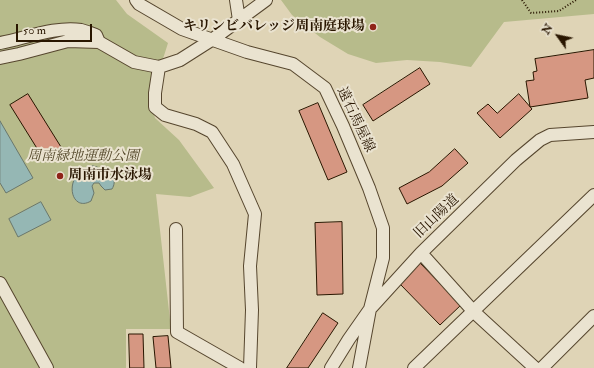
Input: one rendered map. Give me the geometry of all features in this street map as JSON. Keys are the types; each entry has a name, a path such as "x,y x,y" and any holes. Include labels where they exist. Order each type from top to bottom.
{"street":[{"name":"遠石馬屋線","path":"136,0 139,4 182,29 247,52 293,64 325,88 369,188 383,228 383,258 370,309 359,368"},
{"path":"236,0 239,20"},
{"path":"0,58 68,41 99,42 134,62 159,67 180,60 213,40 266,0"},
{"path":"0,43 57,30 82,30 96,35 99,42"},
{"path":"17,40 19,54"},
{"path":"159,67 155,93 155,108 165,115 196,124 212,132 233,164 255,214 250,266 252,310 250,368"},
{"name":"旧山陽道","path":"330,368 370,309 421,253 516,160 540,140 550,135 594,132"},
{"path":"414,368 474,312 594,195"},
{"path":"176,229 177,332 240,368"},
{"path":"421,253 474,312 534,368"},
{"path":"0,283 46,367"},
{"path":"542,368 594,316"}],"path":[{"path":"522,0 531,13 558,11 576,0"}],"green space":[{"name":"周南緑地運動公園","path":"0,0 116,0 127,14 168,43 150,100 155,118 179,140 214,188 190,197 156,194 171,329 126,329 126,368 0,368"},
{"path":"281,0 594,0 594,14 504,22 471,67 440,62 407,60 376,63 348,54 320,37 292,15"}],"water":[{"path":"0,121 33,178 6,193 0,183"},
{"path":"93,166 102,170 103,176 112,176 114,183 112,189 105,190 99,183 94,183 92,186 94,193 91,201 83,203 78,202 74,197 72,190 73,183 77,175 83,169"},
{"path":"41,202 51,220 18,237 9,219"}],"building":[{"path":"594,50 594,78 585,80 588,98 530,107 526,81 534,80 533,72 537,71 535,59"},
{"path":"420,68 430,84 373,121 363,105"},
{"path":"28,94 61,147 43,158 10,105"},
{"path":"519,94 532,109 500,138 477,113 488,104 497,113"},
{"path":"318,103 347,172 328,180 299,111"},
{"path":"455,149 468,163 442,186 407,204 399,188 429,172"},
{"path":"342,222 343,294 317,295 315,223"},
{"path":"420,263 461,305 440,325 399,283"},
{"path":"323,313 338,323 308,368 287,368"},
{"path":"129,334 143,334 144,368 130,368"},
{"path":"168,336 171,368 156,368 153,337"}],"place":[{"name":"キリンビバレッジ周南庭球場","path":"373,27"},
{"name":"周南市水泳場","path":"60,176"}]}
